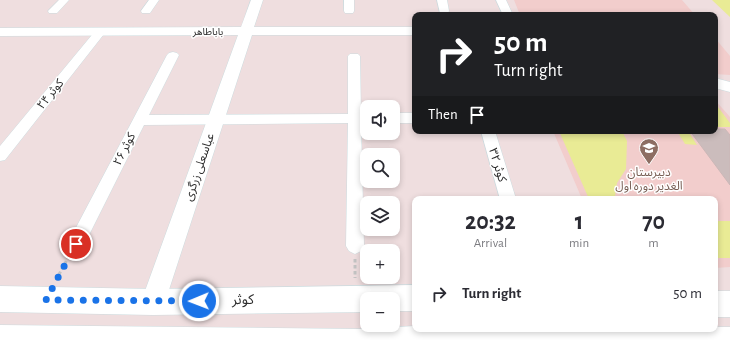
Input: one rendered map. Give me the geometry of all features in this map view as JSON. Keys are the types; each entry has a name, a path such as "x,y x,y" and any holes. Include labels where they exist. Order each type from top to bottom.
{"main road":[{"name":"کوثر","path":"0,299 153,302 412,298"},
{"path":"718,304 730,304"},
{"path":"3,341 359,343 410,340 546,338 730,341"}],"street":[{"path":"53,11 64,0"},
{"path":"146,11 154,0"},
{"name":"عباسعلی زرگری","path":"153,302 256,0"},
{"path":"349,0 349,11"},
{"path":"442,0 444,11"},
{"path":"501,0 507,12"},
{"name":"باباطاهر","path":"0,32 412,31"},
{"name":"کوثر ۲۴","path":"3,149 100,32"},
{"name":"کوثر ۲۶","path":"76,244 173,55"},
{"path":"354,56 360,118 354,246"},
{"path":"140,120 360,118"},
{"path":"400,118 412,118"},
{"name":"کوثر ۳۲","path":"489,134 507,196"}],"path":[{"path":"46,300 76,244"},
{"path":"354,246 355,299"}],"shaded area":[{"path":"514,0 682,0 692,12 519,12"},
{"path":"718,42 730,56 730,75 718,74"},
{"name":"دبیرستان الغدیر دوره اول","path":"718,103 730,117 730,267 718,268 718,196 581,196 554,134 718,134"}],"green space":[{"path":"712,0 730,0 730,17"},
{"path":"718,107 730,123 730,127 718,127"},
{"path":"560,134 624,134 627,141 626,169 617,183 615,196 588,196"},
{"path":"679,134 690,134 697,145 685,144"},
{"path":"718,221 730,221 730,258 718,258"}],"building":[{"path":"718,129 725,129 730,135 730,185 692,134 718,134"}],"place":[{"name":"دبیرستان الغدیر دوره اول","path":"649,165"}],"route":[{"path":"76,244 46,300 153,302 199,301"}]}
